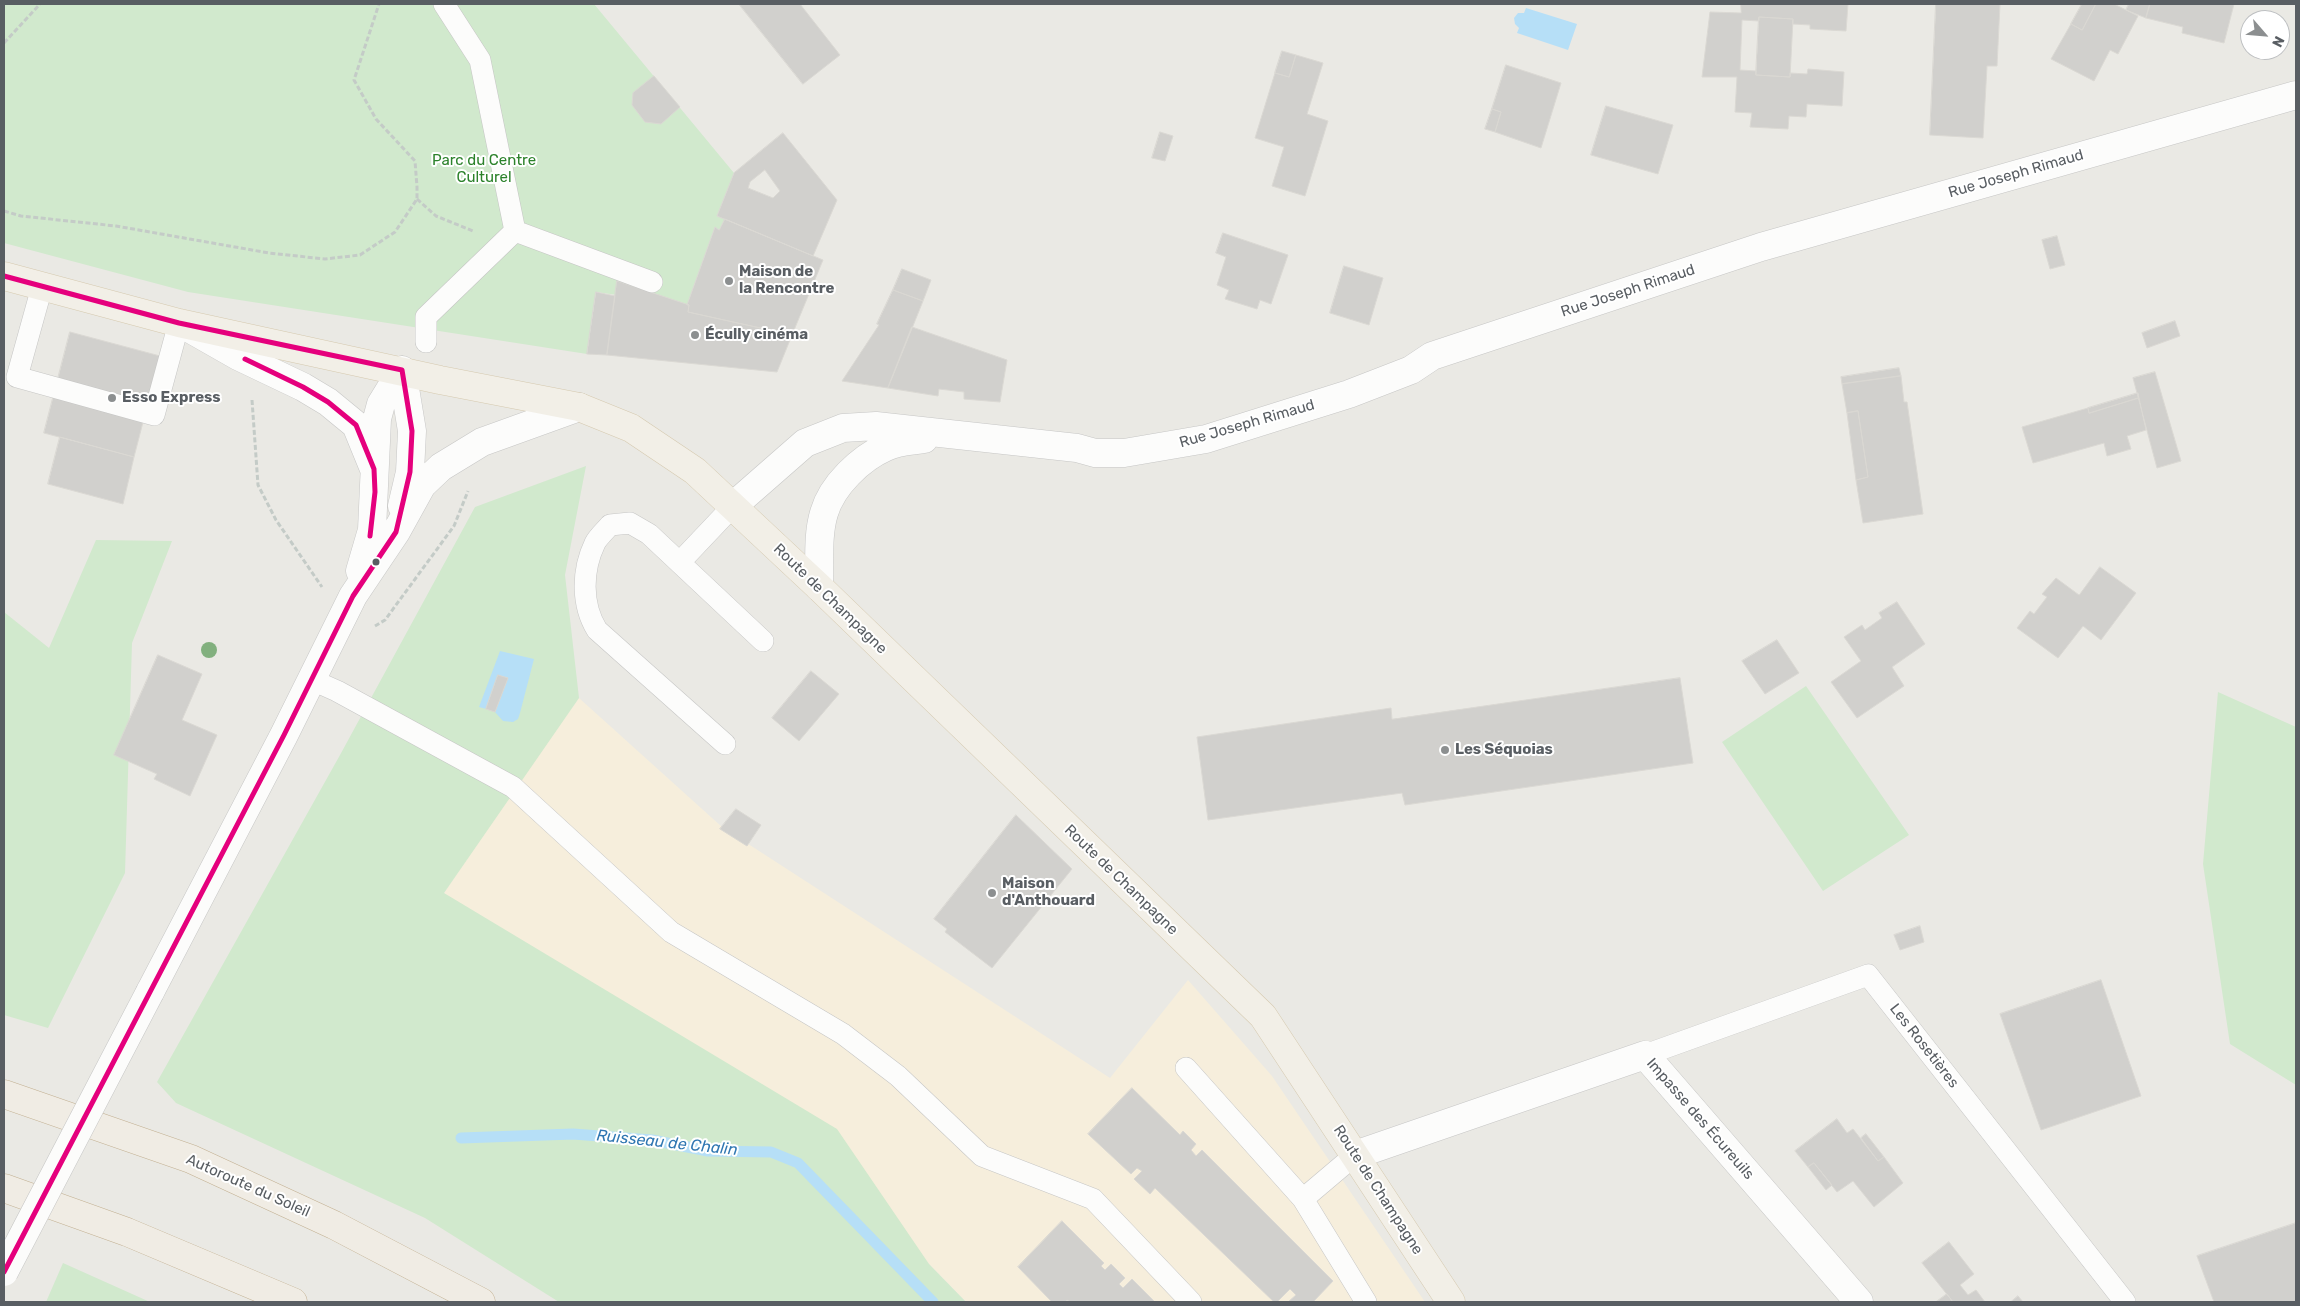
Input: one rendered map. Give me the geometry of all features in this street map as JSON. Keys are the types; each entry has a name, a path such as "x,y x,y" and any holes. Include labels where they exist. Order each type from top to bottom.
{"highway":[{"name":"Autoroute du Soleil","path":"4,1094 191,1159 334,1224 481,1302"},
{"path":"4,1188 127,1232 292,1302"}],"main road":[{"name":"Route de Champagne","path":"4,276 179,323 402,370 440,380 579,407 632,428 695,471 819,586 1262,1016 1452,1302"}],"street":[{"name":"Rue Joseph Rimaud","path":"733,506 805,443 843,428 876,426 1077,448 1095,453 1124,453 1206,439 1349,394 1411,370 1432,356 1762,247 2296,95"},
{"path":"179,323 238,356 304,387 328,402 356,425 374,469"},
{"path":"353,596 372,530 377,419 380,404 402,370"},
{"path":"396,532 411,464 412,431 402,370"},
{"path":"4,1272 284,735 353,596 396,532 422,484 441,467 482,442 579,407"},
{"name":"Rue Joseph Rimaud","path":"819,586 821,528 824,513 830,498 852,471 887,446 903,442 960,435"},
{"name":"Impasse des Écureuils","path":"1355,1155 1645,1055 1859,1302"}],"lane":[{"path":"444,4 480,60 515,230"},
{"path":"515,230 652,282"},
{"path":"426,342 426,317 515,230"},
{"path":"42,287 17,377 154,415 179,323"},
{"path":"680,562 733,506"},
{"path":"724,744 597,630 590,619 584,600 586,574 595,542 610,525 630,523 649,534 763,641"},
{"path":"310,680 337,691 513,787 672,932 843,1034 898,1076 982,1156 1093,1199 1191,1302"},
{"name":"Les Rosetières","path":"1645,1055 1868,975 2125,1302"},
{"path":"1186,1068 1303,1200 1366,1302"},
{"path":"1303,1200 1355,1155"}],"path":[{"path":"4,44 40,4"},
{"path":"4,211 21,216 116,226 269,253 325,259 360,255 395,232 417,199 415,161 376,119 354,80 379,4"},
{"path":"417,199 436,216 477,233"},
{"path":"252,394 258,485 276,520 322,588"}],"shaded area":[{"path":"579,698 722,827 1110,1078 1188,980 1272,1076 1425,1302 966,1302 929,1264 444,893 513,787"}],"green space":[{"name":"Parc du Centre Culturel","path":"4,4 594,4 734,173 717,216 725,219 719,230 715,227 687,305 596,292 587,354 188,292 4,243"},
{"path":"586,466 565,575 579,698 444,893 837,1129 929,1264 966,1302 559,1302 425,1218 176,1103 157,1082 340,755 475,507"},
{"path":"96,540 172,541 132,643 125,873 48,1028 4,1015 4,612 49,648"},
{"path":"1806,686 1909,835 1823,891 1722,742"},
{"path":"2218,692 2296,727 2296,1085 2230,1044 2203,864"},
{"path":"63,1263 150,1302 46,1302"}],"water":[{"path":"1526,8 1577,24 1568,50 1517,33 1519,28 1515,24 1514,18 1518,13 1524,13"},
{"path":"500,651 534,659 518,719 513,722 503,721 495,712 508,678 498,676 486,709 479,707"}],"building":[{"path":"739,4 800,4 840,55 803,84"},
{"path":"1741,4 1848,4 1846,31 1810,29 1810,25 1793,24 1793,19 1759,17 1759,21 1742,20 1740,70 1756,71 1756,75 1790,77 1790,73 1807,74 1808,69 1844,72 1842,106 1807,104 1806,117 1789,116 1788,129 1750,127 1752,113 1735,112 1737,77 1702,77 1710,12 1741,13"},
{"path":"1936,4 2000,4 1997,66 1987,66 1983,138 1930,135"},
{"path":"2082,4 2096,4 2082,30 2071,24"},
{"path":"2096,4 2114,4 2138,16 2118,54 2110,50 2094,81 2051,59 2071,24 2082,30"},
{"path":"2129,4 2150,4 2146,18 2126,10"},
{"path":"2150,4 2234,4 2224,43 2182,33 2183,27 2146,18"},
{"path":"1759,17 1793,19 1790,77 1756,75"},
{"path":"1282,51 1296,55 1289,77 1275,73"},
{"path":"1296,55 1323,63 1307,114 1328,121 1305,196 1272,186 1284,147 1255,138 1275,73 1289,77"},
{"path":"1506,65 1561,83 1541,148 1495,132 1501,112 1492,109"},
{"path":"654,76 680,107 661,124 645,122 632,105 633,93"},
{"path":"1606,106 1673,125 1658,174 1591,155"},
{"path":"1492,109 1501,112 1495,132 1485,129"},
{"path":"1160,132 1173,136 1165,161 1152,158"},
{"path":"783,133 837,200 813,256 717,216 734,173","holes":["765,170 780,191 773,198 748,188 750,182"]},
{"path":"725,219 823,260 792,335 688,312 689,305 687,305 715,227 719,230"},
{"path":"1223,233 1288,255 1271,304 1260,300 1257,309 1225,299 1229,290 1217,285 1226,257 1216,253"},
{"path":"2057,236 2065,265 2050,269 2042,240"},
{"path":"1344,266 1383,278 1369,325 1330,313"},
{"path":"902,269 931,280 923,301 893,290"},
{"path":"617,281 689,305 688,312 792,335 777,372 607,355"},
{"path":"893,290 923,301 888,388 842,381 879,325 877,324"},
{"path":"596,292 615,296 607,355 587,354"},
{"path":"2175,321 2180,336 2147,348 2142,333"},
{"path":"912,327 1007,360 1000,402 964,399 964,392 939,389 938,396 888,388"},
{"path":"70,332 160,356 134,457 44,433"},
{"path":"1899,368 1901,376 1842,384 1841,377"},
{"path":"2155,372 2181,461 2157,468 2133,378"},
{"path":"1901,376 1904,402 1907,402 1923,514 1863,523 1856,480 1868,477 1858,411 1847,413 1842,384"},
{"path":"2138,393 2139,398 2089,413 2088,408"},
{"path":"2139,398 2146,430 2127,436 2131,449 2107,456 2104,443 2033,463 2022,427 2088,408 2089,413"},
{"path":"1858,411 1868,477 1856,480 1847,413"},
{"path":"60,437 134,457 123,504 48,484"},
{"path":"2100,567 2136,593 2101,640 2083,626 2058,658 2017,628 2030,611 2034,614 2047,597 2042,594 2056,578 2079,595"},
{"path":"1897,602 1925,644 1892,667 1904,686 1857,718 1831,682 1861,661 1844,637 1862,625 1865,630 1882,618 1879,613"},
{"path":"1777,640 1799,673 1765,694 1742,661"},
{"path":"158,655 202,674 182,720 217,735 190,796 154,779 157,774 114,755"},
{"path":"811,671 839,694 799,741 772,718"},
{"path":"498,675 508,678 495,712 486,709"},
{"name":"Les Séquoias","path":"1680,678 1693,763 1405,805 1402,793 1208,820 1197,737 1391,708 1392,719"},
{"path":"736,809 761,825 747,846 720,829"},
{"path":"1016,815 1072,869 992,968 945,932 947,929 934,919"},
{"path":"1920,926 1924,942 1900,950 1894,935"},
{"path":"2101,980 2141,1096 2041,1130 2000,1014"},
{"path":"1132,1088 1180,1135 1183,1131 1196,1144 1191,1150 1196,1156 1202,1150 1333,1281 1313,1302 1288,1302 1296,1295 1290,1289 1277,1302 1274,1302 1155,1188 1150,1194 1134,1179 1142,1171 1137,1168 1131,1174 1088,1134"},
{"path":"1837,1119 1847,1133 1853,1129 1878,1161 1884,1157 1903,1183 1874,1207 1853,1181 1837,1192 1814,1163 1808,1167 1795,1151"},
{"path":"1866,1134 1884,1157 1878,1161 1861,1138"},
{"path":"1814,1163 1832,1185 1826,1190 1808,1167"},
{"path":"1062,1221 1104,1263 1101,1266 1105,1270 1111,1264 1125,1278 1119,1284 1123,1288 1132,1279 1155,1302 1070,1302 1067,1300 1065,1302 1052,1302 1018,1267"},
{"path":"2296,1223 2296,1302 2214,1302 2197,1256"},
{"path":"1949,1242 1974,1274 1960,1285 1968,1295 1976,1290 1985,1302 1953,1302 1922,1263"},
{"path":"1947,1294 1953,1302 1936,1302"},
{"path":"2018,1296 2023,1302 2011,1302"}],"waterway":[{"name":"Ruisseau de Chalin","path":"461,1138 573,1134 652,1140 708,1151 771,1152 798,1163 933,1302"}],"transit line":[{"path":"4,276 179,323 402,370 412,431 410,472 396,532 353,596 284,735 4,1272"},
{"path":"245,359 303,387 328,402 356,425 374,469 375,492 370,536"}],"place":[{"name":"Maison de la Rencontre","path":"729,281"},
{"name":"Écully cinéma","path":"695,335"},
{"name":"Esso Express","path":"112,398"},
{"name":"Les Séquoias","path":"1445,750"},
{"name":"Maison d'Anthouard","path":"992,893"}]}
